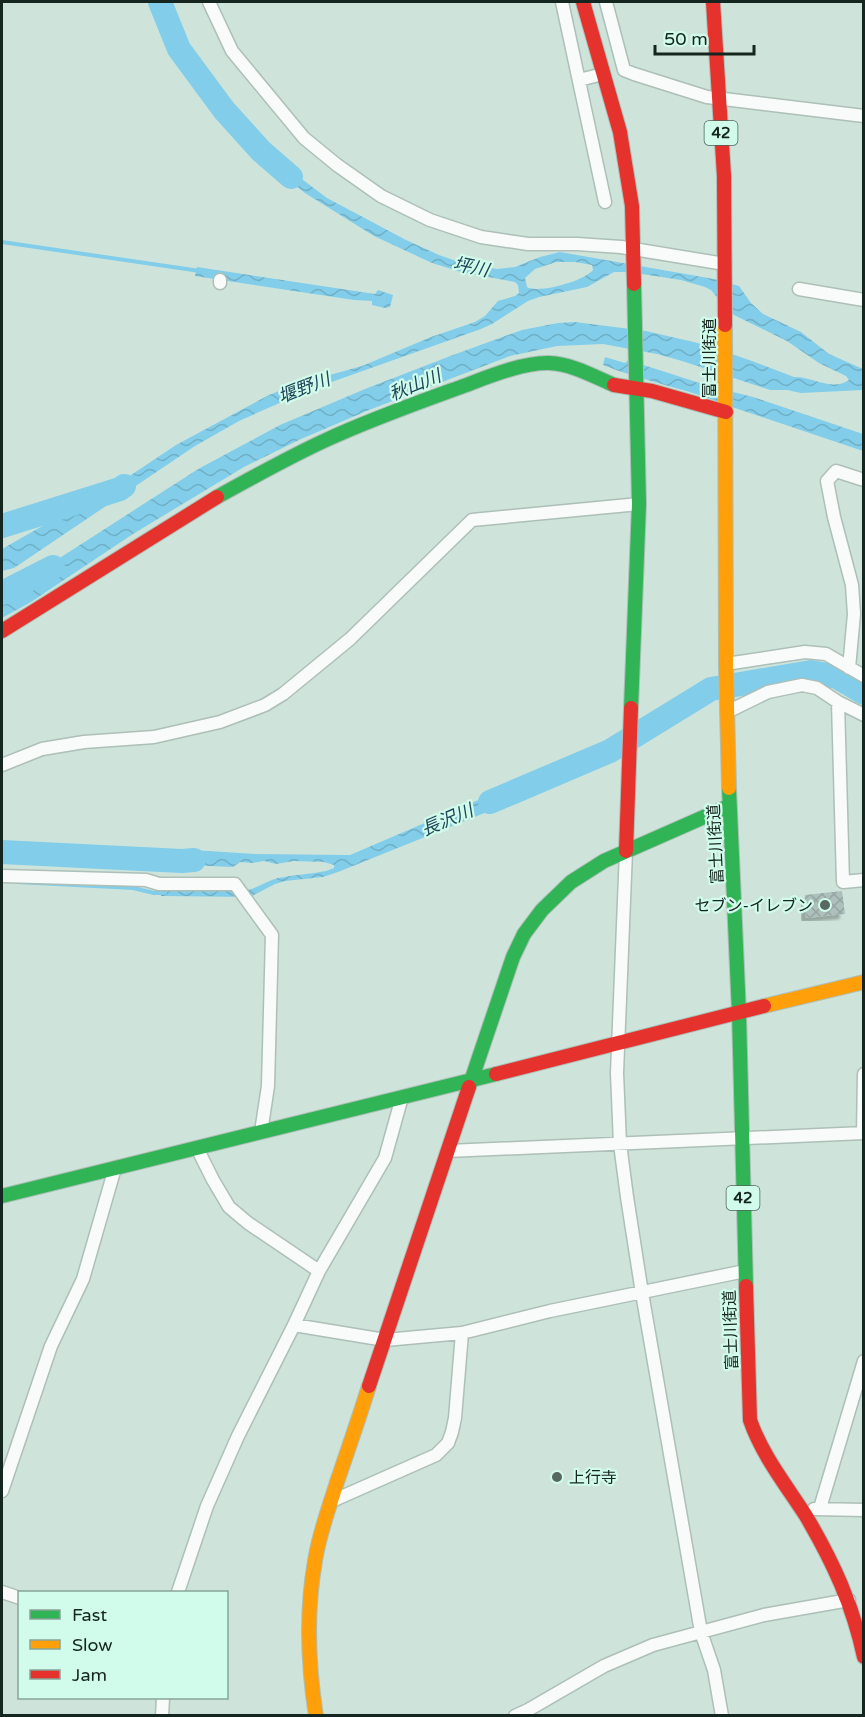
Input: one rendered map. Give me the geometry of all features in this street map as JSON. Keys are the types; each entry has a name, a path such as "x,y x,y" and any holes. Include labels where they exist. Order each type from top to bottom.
{"street":[{"path":"209,2 232,51 304,138 381,196 430,220 481,237 528,244 577,244 634,250 725,264"},
{"path":"562,2 605,202"},
{"path":"583,2 620,132 632,206 634,250 639,504 617,1073 620,1144 642,1293 701,1632 714,1670 723,1716"},
{"path":"606,2 624,70 718,98 864,116"},
{"name":"富士川街道","path":"713,2 724,176 726,665 729,806 739,1013 749,1409 752,1430 757,1440 827,1551 849,1600 864,1657"},
{"path":"579,80 595,76"},
{"path":"799,289 864,300"},
{"path":"2,631 200,507 271,467 412,405 518,368 548,363 567,365 617,386 636,384 674,397 726,408"},
{"path":"849,668 854,614 852,585 827,481 836,471 864,480"},
{"path":"2,765 42,749 84,742 154,737 220,722 265,705 283,694 350,639 472,520 639,504"},
{"path":"726,665 805,652 826,654 864,676"},
{"path":"727,711 768,692 802,685 817,688 864,715"},
{"path":"838,702 843,882 864,880"},
{"path":"316,1716 310,1679 308,1640 313,1572 322,1528 513,957 524,934 542,910 571,882 604,861 729,806"},
{"path":"2,876 146,880 159,884 235,884 272,935 268,1086 261,1132"},
{"path":"2,1196 864,982"},
{"path":"448,1151 863,1133 864,1074"},
{"path":"179,1591 207,1506 237,1436 319,1271 385,1158 402,1097"},
{"path":"197,1148 229,1207 248,1223 319,1271"},
{"path":"2,1491 51,1346 82,1279 115,1168"},
{"path":"294,1325 385,1340 462,1333 550,1311 745,1271"},
{"path":"332,1501 436,1455 448,1443 455,1418 462,1333"},
{"path":"820,1508 864,1361"},
{"path":"801,1510 820,1508 864,1510"},
{"path":"2,1592 18,1598"},
{"path":"515,1716 604,1666 653,1646 764,1615 849,1600"},
{"path":"162,1716 163,1699"}],"water":[{"path":"270,155 327,198 406,240 459,262 497,269 515,267 560,252 714,279 739,286 751,303 763,314 801,332 829,354 863,369 863,390 801,393 770,390 657,354 603,344 557,346 510,356 369,410 301,439 244,467 133,534 31,602 2,618 2,595 200,468 280,425 365,389 522,330 575,322 646,331 702,344 794,377 829,384 849,380 787,341 734,315 711,290 705,287 681,280 614,272 587,287 528,301 481,329 309,390 239,421 195,446 14,568 2,571 2,549 125,479 176,445 269,395 294,385 362,366 431,337 475,322 485,316 498,301 519,293 515,282 461,272 432,263 374,236 305,193 261,159","holes":["556,262 592,265 593,270 581,278 551,288 527,287 525,278 535,269"]},
{"path":"197,267 375,294 378,290 393,295 390,307 385,308 372,305 372,301 195,276"},
{"path":"605,357 625,363 628,360 709,386 753,397 863,434 863,451 700,395 619,371 603,365"},
{"path":"516,784 524,797 323,877 285,881 250,897 161,896 161,891 247,890 278,878 334,868 334,865 324,862 294,861 276,864 264,861 240,862 233,867 162,864 163,856 188,854 193,850 255,854 350,855"}],"building":[{"path":"842,891 845,914 806,918 805,895"}],"waterway":[{"name":"坪川","path":"160,2 179,49 224,110 261,151 291,177"},
{"path":"2,242 200,271"},
{"name":"堰野川","path":"2,526 124,486"},
{"name":"秋山川","path":"2,593 53,567"},
{"name":"長沢川","path":"490,802 610,751 711,689 811,672 837,677 864,693"},
{"name":"長沢川","path":"2,852 194,860"},
{"path":"17,882 133,888 165,893"}],"traffic: fast":[{"path":"631,708 639,504 634,284"},
{"path":"217,497 285,460 342,433 408,406 515,368 538,363 558,364 582,371 614,385"},
{"path":"729,788 739,1013 746,1286"},
{"path":"469,1087 513,957 524,934 542,910 571,882 604,861 729,806"},
{"path":"2,1196 496,1074"}],"traffic: slow":[{"path":"725,325 726,665 729,788"},
{"path":"764,1006 864,982"},
{"path":"316,1716 309,1638 310,1600 315,1561 324,1521 369,1386"}],"traffic: jam":[{"path":"583,2 620,132 632,206 634,284"},
{"path":"713,2 724,176 725,325"},
{"path":"614,385 652,391 726,412"},
{"path":"2,631 217,497"},
{"path":"626,851 631,708"},
{"path":"496,1074 764,1006"},
{"path":"369,1386 469,1087"},
{"path":"746,1286 750,1420 768,1458 825,1550 848,1602 864,1657"}],"place":[{"name":"セブン-イレブン","path":"825,905"},
{"name":"上行寺","path":"557,1477"}]}
